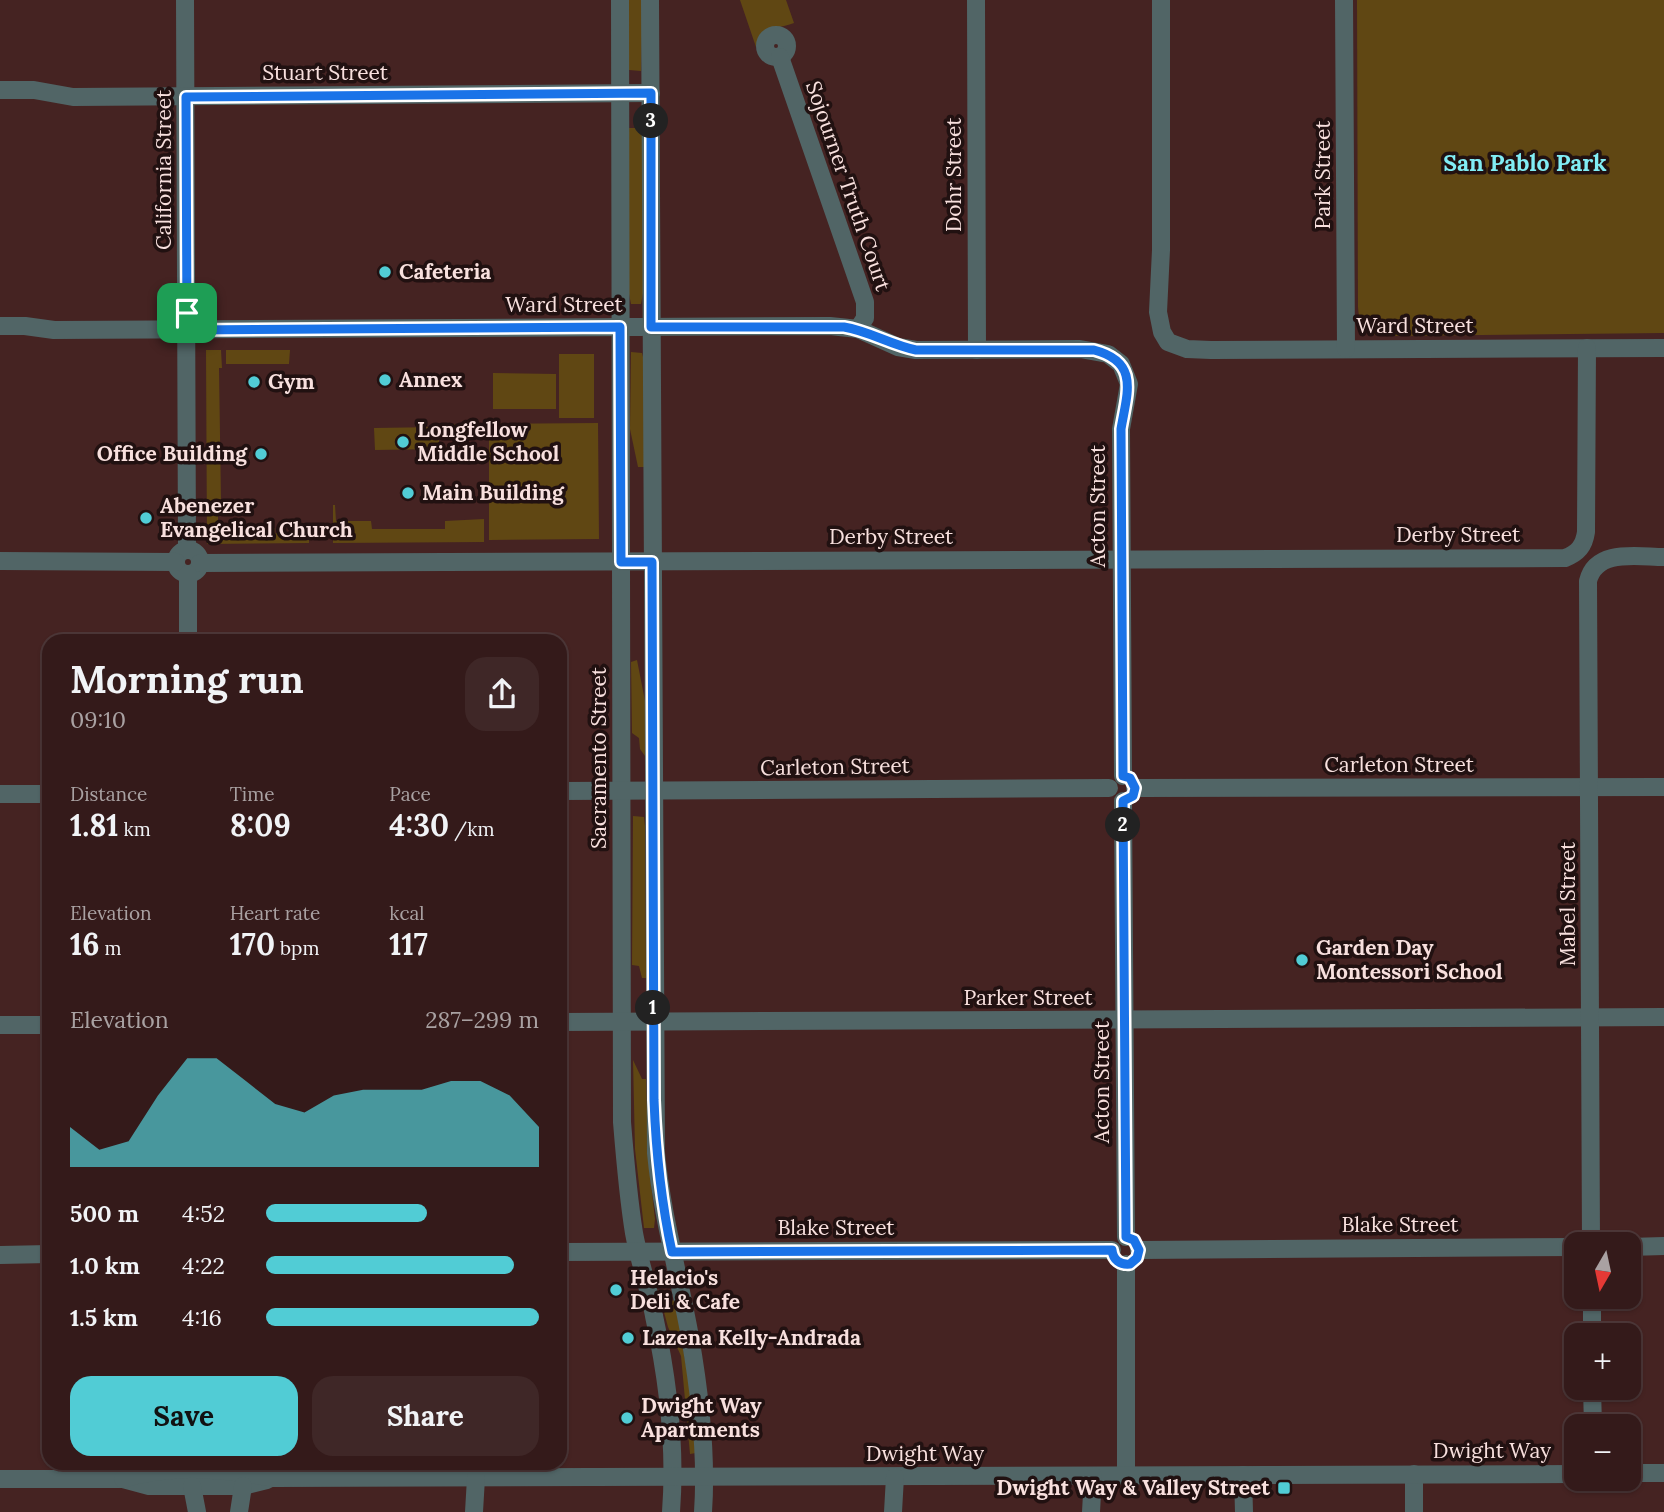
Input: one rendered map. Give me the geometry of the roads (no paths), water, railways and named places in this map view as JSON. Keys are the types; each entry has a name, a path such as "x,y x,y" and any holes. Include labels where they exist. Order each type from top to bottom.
{"street":[{"name":"California Street","path":"186,0 188,634"},
{"name":"Sacramento Street","path":"620,0 625,1158 626,1183 638,1252 664,1366 672,1477 671,1512"},
{"path":"650,0 656,1153 661,1201 692,1348 700,1407 703,1512"},
{"name":"Dohr Street","path":"976,0 977,350"},
{"name":"Ward Street","path":"1161,0 1161,250 1158,312 1162,332 1168,342 1187,349 1664,348"},
{"name":"Park Street","path":"1344,0 1346,349"},
{"name":"Sojourner Truth Court","path":"780,57 865,302 865,318 858,329"},
{"name":"Stuart Street","path":"0,90 34,90 73,97 651,93"},
{"name":"Ward Street","path":"0,326 54,330 830,327 858,329 898,347 916,350 1094,350 1108,354 1121,364"},
{"name":"Derby Street","path":"0,561 652,562 1559,558 1574,555 1585,542 1587,348"},
{"name":"Acton Street","path":"1121,364 1129,384 1121,429 1122,788 1125,1020 1133,1244"},
{"name":"Mabel Street","path":"1591,1232 1589,577 1595,566 1613,557 1664,556"},
{"name":"Carleton Street","path":"567,791 1664,787"},
{"path":"0,794 42,794"},
{"name":"Parker Street","path":"567,1021 1664,1017"},
{"path":"0,1025 42,1025"},
{"path":"1117,1241 1133,1244 1134,1262 1126,1264 1116,1260 1112,1250 1117,1241"},
{"name":"Blake Street","path":"1133,1244 1564,1247"},
{"path":"1642,1247 1664,1246"},
{"name":"Blake Street","path":"567,1252 1112,1250"},
{"path":"0,1255 42,1254"},
{"path":"1126,1264 1126,1476"},
{"name":"Dwight Way","path":"0,1479 123,1479 149,1486 192,1473 240,1472 273,1478 1564,1474"},
{"path":"192,1473 197,1512"},
{"name":"Dwight Way","path":"192,1473 243,1486 273,1478"},
{"path":"1641,1474 1664,1473"},
{"path":"1413,1474 1413,1512"},
{"path":"1243,1475 1244,1512"},
{"path":"1091,1512 1093,1476"},
{"path":"892,1512 895,1477"},
{"path":"474,1512 476,1478"},
{"path":"239,1512 243,1486"}],"place":[{"name":"Cafeteria","path":"385,272"},
{"name":"Annex","path":"385,380"},
{"name":"Gym","path":"254,382"},
{"name":"Longfellow Middle School","path":"403,442"},
{"name":"Office Building","path":"261,454"},
{"name":"Main Building","path":"408,493"},
{"name":"Abenezer Evangelical Church","path":"146,518"},
{"name":"Garden Day Montessori School","path":"1302,960"},
{"name":"Helacio's Deli & Cafe","path":"616,1290"},
{"name":"Lazena Kelly-Andrada","path":"628,1338"},
{"name":"Dwight Way Apartments","path":"627,1418"},
{"name":"Dwight Way & Valley Street","path":"1284,1488"}],"district":[{"name":"San Pablo Park","path":"1525,163"}]}
